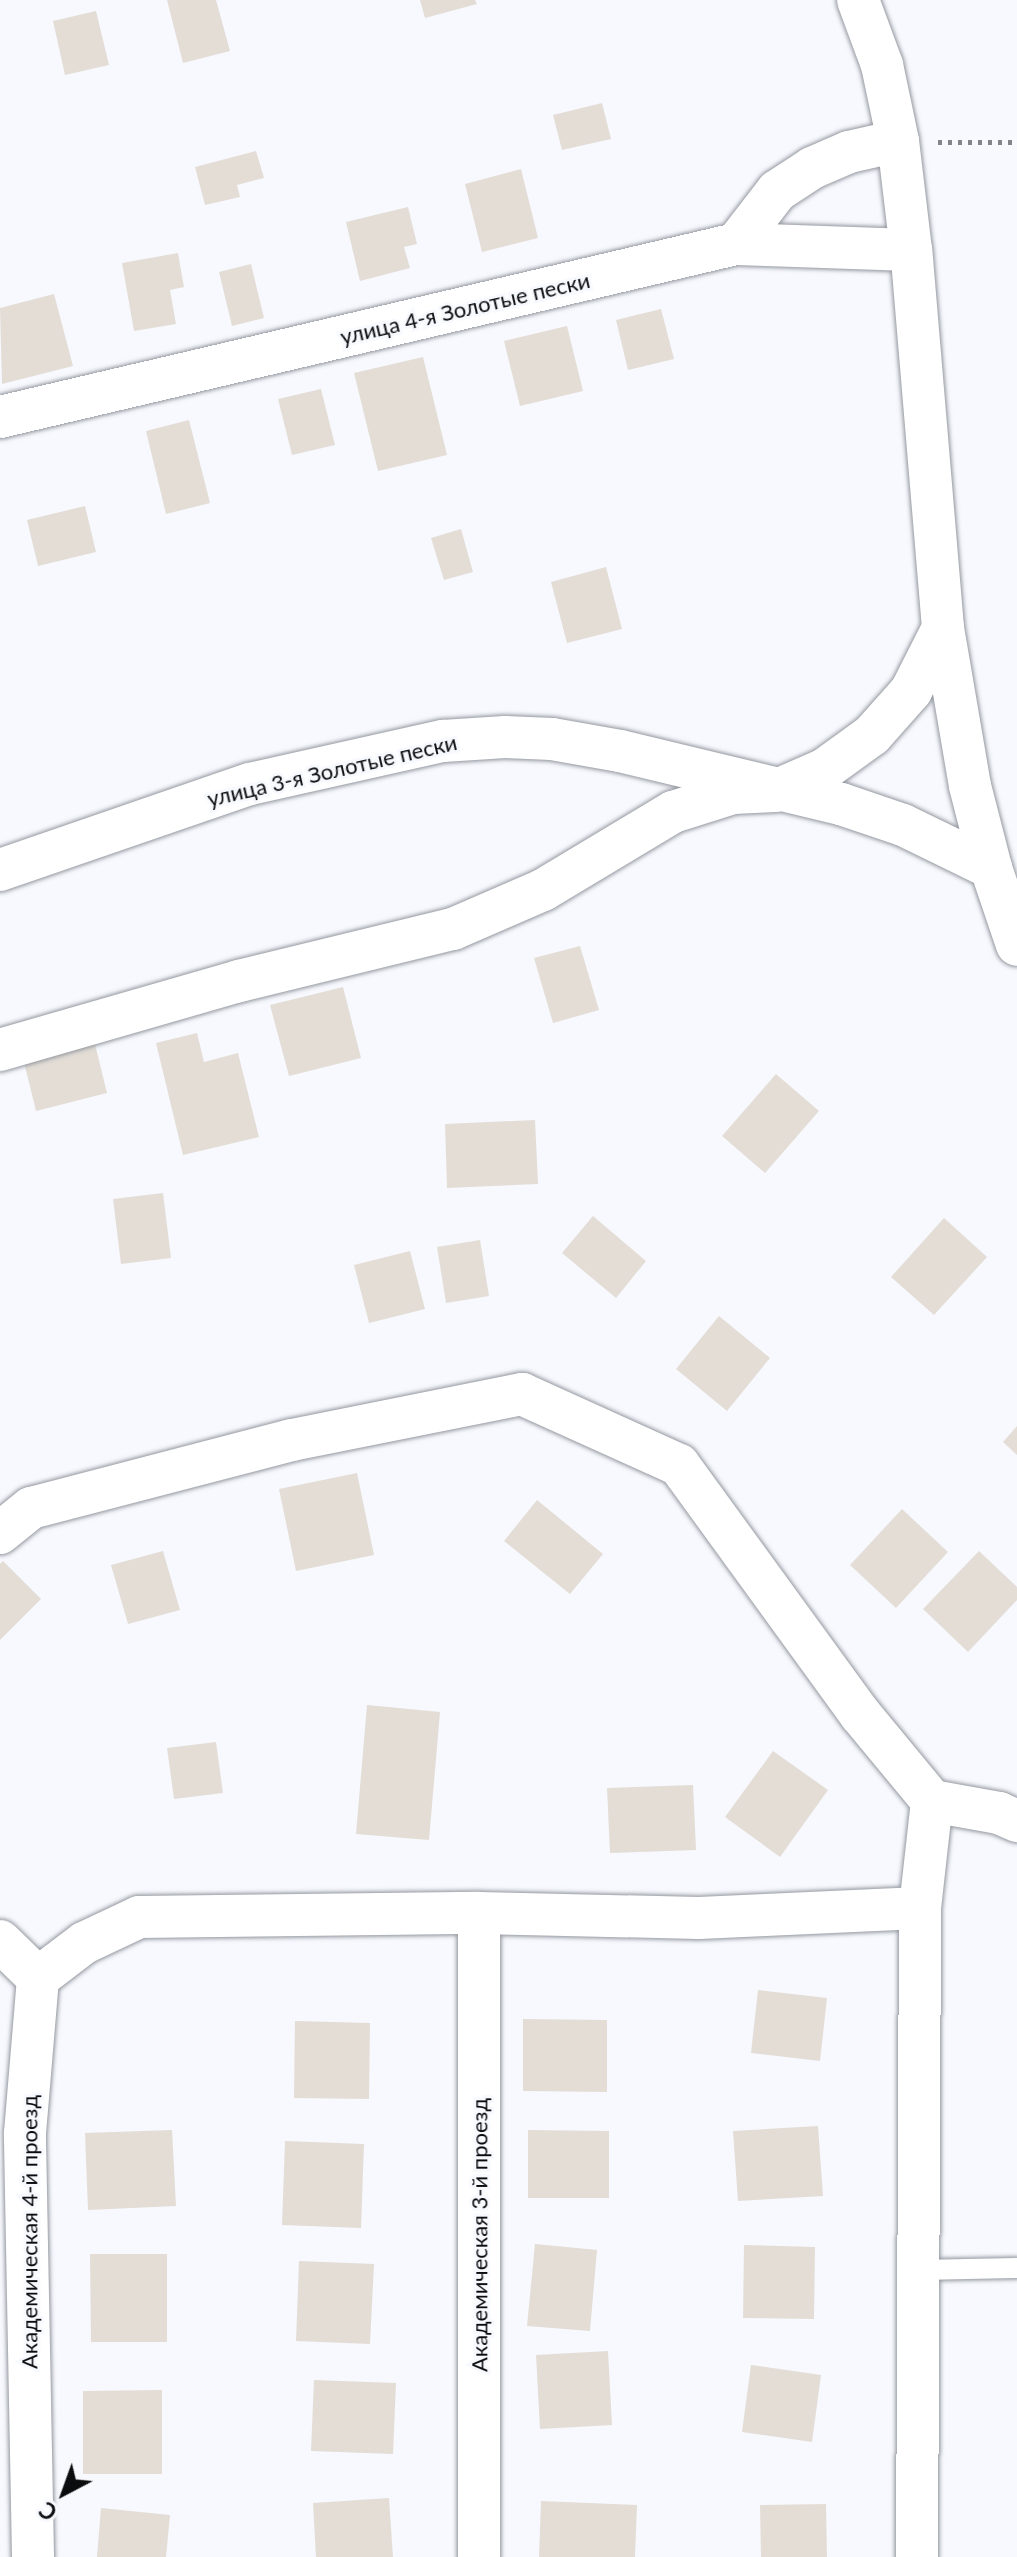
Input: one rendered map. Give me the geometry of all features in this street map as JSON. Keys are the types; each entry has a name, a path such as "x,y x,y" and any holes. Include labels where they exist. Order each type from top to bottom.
{"street":[{"path":"858,0 882,65 898,141 911,250 943,628 957,729 991,868 1017,945"},
{"path":"736,244 777,191 812,168 849,152 898,141"},
{"name":"улица 4-я Золотые пески","path":"0,417 736,244 911,250"},
{"path":"0,1050 239,981 453,929 543,890 673,812 733,793 775,791 825,769 872,735 911,691 943,628"},
{"name":"улица 3-я Золотые пески","path":"0,870 250,784 443,741 505,737 552,739 620,751 775,791 841,804 903,825 991,868"},
{"path":"0,1533 31,1508 292,1440 522,1394 679,1465 860,1714 932,1801 999,1813 1017,1821"},
{"path":"917,2557 920,1908 932,1801"},
{"path":"0,1941 38,1978 84,1943 139,1917 479,1913 699,1918 920,1908"},
{"name":"Академическая 3-й проезд","path":"479,1913 479,2557"},
{"name":"Академическая 4-й проезд","path":"33,2557 25,2133 38,1978"}],"lane":[{"path":"918,2270 1017,2268"}],"path":[{"path":"898,141 1017,142"}],"building":[{"path":"167,0 216,0 230,51 183,63"},
{"path":"420,0 475,0 477,4 425,18"},
{"path":"96,11 109,65 65,75 53,21"},
{"path":"602,103 611,139 562,150 553,115"},
{"path":"256,151 264,178 237,185 240,197 205,205 195,167"},
{"path":"521,169 538,238 482,252 465,184"},
{"path":"408,207 417,244 404,247 410,268 360,281 346,222"},
{"path":"178,253 184,287 170,290 176,324 134,331 122,263"},
{"path":"251,264 264,318 232,326 219,272"},
{"path":"54,294 73,366 2,384 0,308"},
{"path":"661,309 674,359 628,370 616,320"},
{"path":"567,326 583,391 520,406 504,341"},
{"path":"423,357 447,455 378,471 354,373"},
{"path":"321,389 335,445 292,455 278,399"},
{"path":"189,420 210,503 166,514 146,431"},
{"path":"85,506 96,552 38,566 27,520"},
{"path":"461,529 473,572 444,580 431,538"},
{"path":"606,567 622,629 567,643 551,582"},
{"path":"580,946 599,1010 553,1023 534,958"},
{"path":"343,987 361,1058 289,1076 270,1005"},
{"path":"197,1033 204,1062 238,1053 259,1137 183,1155 156,1043"},
{"path":"94,1040 107,1093 36,1111 23,1058"},
{"path":"776,1074 819,1111 765,1173 722,1136"},
{"path":"535,1120 538,1184 447,1188 445,1124"},
{"path":"163,1193 171,1258 121,1264 113,1199"},
{"path":"593,1216 646,1261 616,1298 562,1253"},
{"path":"944,1218 987,1257 934,1315 891,1277"},
{"path":"480,1240 489,1296 446,1303 437,1247"},
{"path":"410,1251 425,1309 369,1323 354,1265"},
{"path":"719,1316 770,1358 727,1411 676,1369"},
{"path":"1017,1426 1017,1455 1003,1442"},
{"path":"357,1473 374,1555 296,1571 279,1489"},
{"path":"537,1500 603,1554 570,1594 504,1541"},
{"path":"902,1509 948,1552 896,1608 850,1565"},
{"path":"163,1551 180,1610 128,1624 111,1565"},
{"path":"979,1551 1017,1587 1017,1600 968,1652 923,1609"},
{"path":"3,1561 41,1599 0,1640 0,1564"},
{"path":"367,1705 440,1712 429,1840 356,1834"},
{"path":"216,1742 223,1793 174,1799 167,1748"},
{"path":"773,1751 828,1790 780,1857 725,1817"},
{"path":"693,1785 696,1850 610,1853 607,1788"},
{"path":"758,1990 827,1998 820,2061 751,2053"},
{"path":"523,2019 607,2020 607,2092 523,2091"},
{"path":"295,2021 370,2023 369,2099 294,2098"},
{"path":"818,2126 823,2196 738,2201 733,2131"},
{"path":"172,2130 176,2206 88,2210 85,2133"},
{"path":"528,2130 609,2131 609,2198 528,2198"},
{"path":"285,2141 364,2144 361,2228 282,2225"},
{"path":"535,2244 597,2250 590,2331 527,2326"},
{"path":"744,2245 815,2247 814,2319 743,2318"},
{"path":"90,2254 167,2254 167,2342 91,2342"},
{"path":"299,2261 374,2264 370,2344 296,2341"},
{"path":"608,2351 612,2425 540,2429 536,2355"},
{"path":"751,2365 821,2375 812,2442 742,2432"},
{"path":"314,2380 396,2383 393,2454 311,2451"},
{"path":"162,2390 162,2474 83,2474 83,2391"},
{"path":"389,2498 393,2557 316,2557 313,2503"},
{"path":"541,2501 637,2505 635,2557 539,2557"},
{"path":"826,2504 827,2557 761,2557 760,2505"},
{"path":"101,2508 170,2515 166,2557 97,2557"}]}
